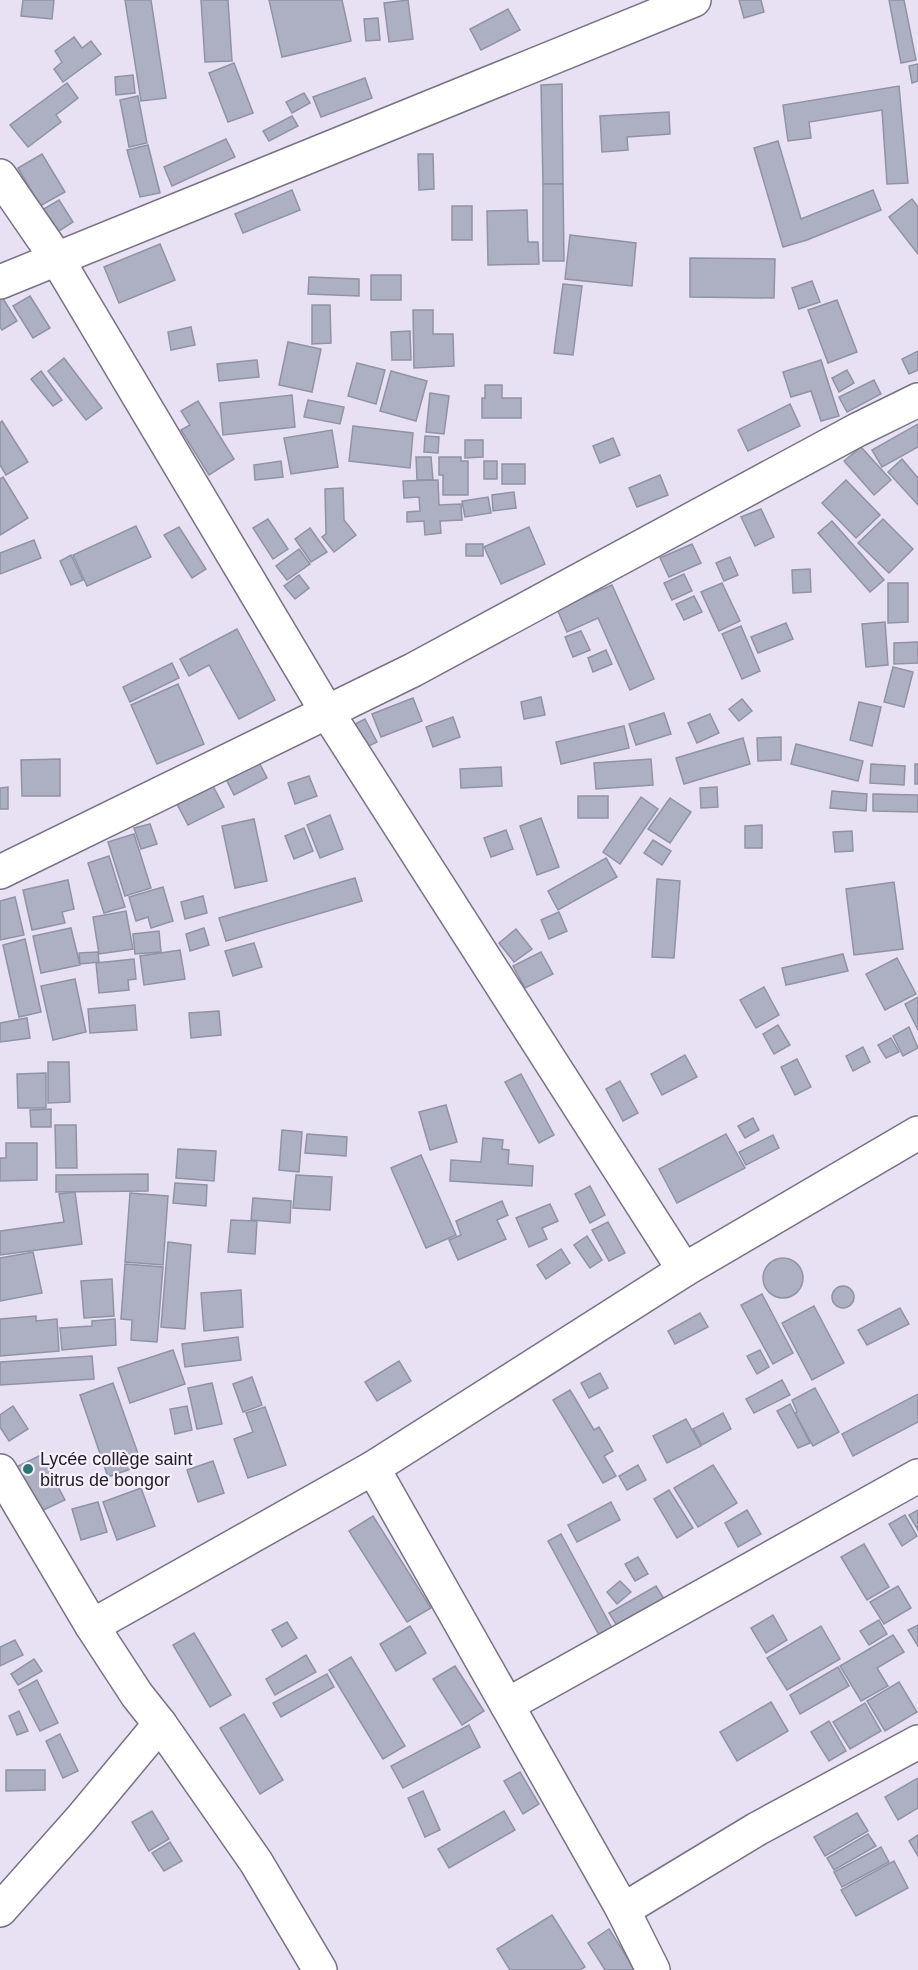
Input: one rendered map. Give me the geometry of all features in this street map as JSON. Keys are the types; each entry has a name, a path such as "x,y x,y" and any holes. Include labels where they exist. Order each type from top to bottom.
{"street":[{"path":"0,282 694,0"},
{"path":"0,176 57,259 327,712 684,1270"},
{"path":"0,872 413,669 857,430 918,400"},
{"path":"92,1626 373,1468 684,1270 916,1137"},
{"path":"373,1468 622,1910 653,1970"},
{"path":"0,1471 92,1626 137,1695 160,1724 256,1862 320,1970"},
{"path":"507,1705 918,1476"},
{"path":"0,1910 81,1819 160,1724"},
{"path":"622,1910 757,1829 918,1743"}],"building":[{"path":"23,0 54,0 52,19 21,16"},
{"path":"125,0 151,0 166,98 141,101"},
{"path":"201,0 228,0 232,61 205,62"},
{"path":"269,0 342,0 351,41 282,57"},
{"path":"408,0 413,39 389,42 384,3"},
{"path":"739,0 761,0 764,12 744,18"},
{"path":"889,0 904,0 916,60 901,63"},
{"path":"508,9 520,30 481,50 470,29"},
{"path":"378,18 380,40 366,41 364,19"},
{"path":"74,37 82,48 91,41 101,54 63,82 54,69 62,62 55,51"},
{"path":"234,63 253,113 228,122 209,73"},
{"path":"918,64 918,81 912,83 909,66"},
{"path":"133,75 135,93 116,95 115,77"},
{"path":"365,78 372,98 321,117 313,97"},
{"path":"67,83 78,98 56,115 61,122 28,147 10,125"},
{"path":"562,84 563,184 543,184 541,85"},
{"path":"899,86 908,183 887,184 882,110 809,122 811,138 788,141 783,105"},
{"path":"304,93 310,103 292,113 286,102"},
{"path":"138,96 147,143 129,147 120,100"},
{"path":"669,112 670,134 627,137 628,150 602,152 600,116"},
{"path":"292,116 298,126 269,141 263,131"},
{"path":"226,139 235,157 172,186 164,167"},
{"path":"778,141 801,219 873,190 881,210 807,240 783,247 754,148"},
{"path":"148,145 160,193 140,197 127,150"},
{"path":"42,154 65,192 40,206 18,168"},
{"path":"418,154 433,154 434,189 419,190"},
{"path":"543,184 563,184 564,261 543,261"},
{"path":"292,190 300,210 243,233 235,214"},
{"path":"912,199 918,207 918,254 889,217"},
{"path":"59,200 73,222 56,233 42,210"},
{"path":"452,206 472,206 472,240 452,240"},
{"path":"527,210 528,242 538,242 539,264 488,265 487,211"},
{"path":"570,235 636,243 632,286 565,279"},
{"path":"160,244 175,280 119,303 104,267"},
{"path":"690,258 775,259 774,298 690,297"},
{"path":"371,275 401,275 401,300 371,300"},
{"path":"309,277 359,279 359,296 308,294"},
{"path":"812,281 820,302 799,309 792,288"},
{"path":"563,284 582,286 573,355 554,353"},
{"path":"30,296 50,328 33,338 13,306"},
{"path":"2,297 17,321 2,330 0,327 0,298"},
{"path":"837,300 857,352 828,363 808,310"},
{"path":"312,305 330,305 331,343 312,344"},
{"path":"413,310 433,310 433,334 453,334 454,366 414,368"},
{"path":"191,327 195,345 171,350 168,332"},
{"path":"410,331 411,360 392,360 391,332"},
{"path":"288,342 321,349 312,392 279,385"},
{"path":"918,351 918,370 909,374 902,359"},
{"path":"64,358 102,408 86,420 48,371"},
{"path":"257,360 259,377 219,381 217,364"},
{"path":"821,360 839,416 821,421 811,391 791,397 783,372"},
{"path":"357,363 385,370 376,404 348,396"},
{"path":"847,370 854,383 839,392 832,378"},
{"path":"41,371 62,400 53,406 31,379"},
{"path":"391,371 427,381 416,421 380,411"},
{"path":"874,380 881,394 847,412 839,397"},
{"path":"485,385 502,385 502,398 521,398 521,418 482,418 482,398 485,398"},
{"path":"430,393 449,396 444,434 426,432"},
{"path":"292,395 295,427 223,435 220,403"},
{"path":"308,400 344,407 340,424 304,417"},
{"path":"198,401 234,459 209,475 181,430 190,425 181,411"},
{"path":"790,404 800,426 748,451 738,430"},
{"path":"2,421 28,462 6,475 0,465 0,423"},
{"path":"918,424 918,447 882,467 872,450"},
{"path":"353,426 413,433 410,468 349,461"},
{"path":"332,430 338,467 291,474 284,438"},
{"path":"425,436 439,437 438,453 424,452"},
{"path":"613,438 620,455 600,463 593,446"},
{"path":"465,440 483,440 483,457 465,458"},
{"path":"861,447 891,480 874,495 844,461"},
{"path":"416,457 431,457 433,480 417,480"},
{"path":"439,457 461,457 461,461 468,461 468,495 443,495 443,475 439,475"},
{"path":"902,459 918,478 918,505 888,472"},
{"path":"281,461 283,477 255,480 254,465"},
{"path":"484,461 497,461 497,479 484,479"},
{"path":"502,464 525,464 525,484 502,484"},
{"path":"660,475 668,495 637,507 629,488"},
{"path":"3,477 28,518 0,535 0,479"},
{"path":"438,480 439,505 461,504 462,520 440,521 441,533 425,535 424,521 407,522 407,512 420,511 419,497 404,498 403,481"},
{"path":"846,480 880,515 856,538 822,503"},
{"path":"343,488 344,520 356,535 334,552 322,537 326,534 325,489"},
{"path":"514,492 516,508 493,511 492,495"},
{"path":"488,497 491,513 465,517 462,501"},
{"path":"761,509 774,537 755,546 741,517"},
{"path":"268,519 288,549 273,559 253,528"},
{"path":"883,519 913,549 889,573 858,543"},
{"path":"832,521 884,580 870,592 818,533"},
{"path":"136,526 151,557 87,586 73,555"},
{"path":"179,527 206,569 192,578 164,535"},
{"path":"529,527 545,564 501,584 484,547"},
{"path":"310,528 327,552 311,562 295,539"},
{"path":"34,540 41,558 0,574 0,553"},
{"path":"466,544 483,544 483,556 466,556"},
{"path":"692,544 701,563 669,577 660,558"},
{"path":"299,549 310,564 287,580 276,566"},
{"path":"71,555 83,580 71,585 60,561"},
{"path":"730,557 738,575 724,581 716,563"},
{"path":"810,569 811,592 793,593 792,570"},
{"path":"684,574 692,591 672,600 664,583"},
{"path":"299,575 309,588 295,599 284,586"},
{"path":"722,583 740,621 719,631 701,592"},
{"path":"888,583 908,583 908,622 888,623"},
{"path":"612,585 654,679 630,690 598,618 567,632 557,609"},
{"path":"694,596 702,612 684,620 676,604"},
{"path":"885,622 888,665 866,667 862,624"},
{"path":"786,623 793,639 758,653 751,637"},
{"path":"741,626 760,671 742,679 722,634"},
{"path":"237,629 275,700 239,719 209,665 189,676 180,659"},
{"path":"581,631 590,650 573,657 565,637"},
{"path":"918,642 918,663 894,664 894,643"},
{"path":"606,650 612,664 593,672 588,658"},
{"path":"172,663 179,678 130,702 123,687"},
{"path":"893,667 913,672 904,707 884,702"},
{"path":"178,684 204,744 157,764 131,705"},
{"path":"541,697 545,715 524,719 521,702"},
{"path":"413,698 422,721 381,737 372,714"},
{"path":"742,699 752,711 739,721 729,709"},
{"path":"859,702 881,707 872,746 850,740"},
{"path":"664,713 671,734 636,745 629,724"},
{"path":"710,714 719,733 697,743 688,723"},
{"path":"453,717 460,737 433,747 426,727"},
{"path":"365,719 377,742 367,747 355,724"},
{"path":"624,726 629,748 561,764 556,742"},
{"path":"781,737 781,760 758,761 757,738"},
{"path":"743,738 750,764 684,784 676,758"},
{"path":"796,744 863,761 858,781 791,764"},
{"path":"60,759 60,796 22,796 21,760"},
{"path":"651,759 653,785 596,789 594,763"},
{"path":"259,762 267,778 234,795 226,779"},
{"path":"871,764 905,766 904,785 870,783"},
{"path":"915,764 918,764 918,784 915,784"},
{"path":"501,767 502,786 461,788 460,769"},
{"path":"309,776 317,796 295,804 288,783"},
{"path":"213,786 224,807 188,825 177,804"},
{"path":"8,787 8,809 0,809 0,788"},
{"path":"717,787 718,807 701,808 700,788"},
{"path":"832,791 867,794 866,811 830,808"},
{"path":"873,794 918,795 918,812 873,811"},
{"path":"578,796 608,796 608,818 578,818"},
{"path":"641,797 658,809 620,864 603,852"},
{"path":"670,798 691,812 670,843 648,829"},
{"path":"330,815 343,849 320,858 307,825"},
{"path":"541,818 559,867 537,875 520,826"},
{"path":"254,819 267,881 235,888 222,826"},
{"path":"150,824 157,844 141,849 134,828"},
{"path":"762,825 762,848 745,848 745,826"},
{"path":"304,828 313,851 294,859 285,836"},
{"path":"506,830 513,849 491,857 484,838"},
{"path":"852,831 853,851 835,852 833,832"},
{"path":"134,834 151,888 125,896 108,842"},
{"path":"653,840 671,851 662,865 644,853"},
{"path":"109,856 125,907 104,913 88,863"},
{"path":"606,858 617,877 558,910 548,891"},
{"path":"355,878 362,901 226,941 219,918"},
{"path":"657,879 680,881 674,958 652,957"},
{"path":"68,880 74,909 62,912 65,923 32,930 23,890"},
{"path":"894,882 903,949 854,955 846,889"},
{"path":"163,887 173,921 151,928 148,917 136,921 129,897"},
{"path":"203,896 207,913 185,919 181,902"},
{"path":"15,897 24,935 0,940 0,901"},
{"path":"126,911 133,949 99,954 93,917"},
{"path":"559,912 567,931 549,939 541,920"},
{"path":"71,928 80,965 41,973 33,936"},
{"path":"204,928 209,945 190,951 186,934"},
{"path":"516,929 532,949 514,962 499,943"},
{"path":"159,931 161,952 135,954 133,934"},
{"path":"25,939 41,1012 19,1017 3,945"},
{"path":"254,943 262,967 233,976 225,951"},
{"path":"180,950 185,979 144,985 140,956"},
{"path":"98,952 99,962 80,964 79,953"},
{"path":"541,952 553,974 525,988 513,966"},
{"path":"843,954 848,971 786,985 782,968"},
{"path":"897,958 916,994 885,1010 866,974"},
{"path":"134,959 136,979 128,980 129,990 99,993 96,963"},
{"path":"75,979 86,1032 53,1040 41,986"},
{"path":"764,987 779,1015 756,1028 740,1000"},
{"path":"918,997 918,1030 905,1004"},
{"path":"135,1005 137,1030 90,1033 88,1009"},
{"path":"219,1011 221,1035 191,1038 189,1013"},
{"path":"27,1018 30,1038 0,1042 0,1023"},
{"path":"778,1025 790,1045 774,1054 763,1034"},
{"path":"909,1027 918,1048 903,1056 893,1036"},
{"path":"891,1038 899,1052 886,1058 878,1045"},
{"path":"863,1047 870,1062 853,1071 846,1056"},
{"path":"685,1055 697,1077 662,1095 651,1074"},
{"path":"797,1059 811,1087 795,1095 781,1067"},
{"path":"48,1062 69,1062 70,1102 48,1103"},
{"path":"46,1073 46,1108 18,1108 17,1074"},
{"path":"521,1074 554,1135 539,1143 505,1082"},
{"path":"620,1081 638,1113 623,1121 606,1089"},
{"path":"446,1105 457,1142 430,1150 419,1112"},
{"path":"51,1109 51,1127 31,1127 30,1110"},
{"path":"753,1118 759,1130 745,1138 738,1126"},
{"path":"55,1125 76,1125 77,1168 56,1168"},
{"path":"282,1130 302,1132 299,1172 279,1170"},
{"path":"307,1134 347,1137 346,1156 305,1153"},
{"path":"726,1134 745,1168 677,1203 659,1169"},
{"path":"773,1135 779,1148 746,1165 739,1152"},
{"path":"483,1138 503,1140 502,1149 509,1150 508,1164 533,1166 532,1186 450,1181 451,1160 481,1162"},
{"path":"6,1143 37,1143 37,1180 0,1181 0,1158 6,1158"},
{"path":"178,1149 216,1151 214,1181 176,1178"},
{"path":"421,1155 456,1235 426,1248 391,1168"},
{"path":"148,1174 148,1191 56,1192 56,1175"},
{"path":"296,1175 332,1177 330,1210 293,1208"},
{"path":"175,1183 207,1185 206,1206 173,1203"},
{"path":"590,1186 605,1215 590,1223 575,1194"},
{"path":"75,1192 82,1244 0,1255 0,1231 64,1222 59,1194"},
{"path":"130,1193 168,1196 163,1265 125,1262"},
{"path":"253,1198 291,1201 290,1223 251,1220"},
{"path":"502,1201 508,1215 497,1220 506,1239 458,1260 449,1240 461,1235 456,1221"},
{"path":"550,1204 558,1221 542,1228 547,1239 529,1247 516,1218"},
{"path":"231,1220 257,1221 255,1254 228,1252"},
{"path":"608,1222 625,1253 609,1261 592,1230"},
{"path":"587,1236 602,1260 590,1268 574,1245"},
{"path":"168,1242 191,1245 185,1329 161,1327"},
{"path":"561,1249 570,1263 546,1279 537,1265"},
{"path":"33,1252 42,1293 0,1301 0,1258"},
{"path":"783,1258 791,1259 797,1264 802,1270 802,1286 797,1292 791,1297 783,1298 775,1297 769,1292 764,1286 763,1278 764,1270 769,1264 775,1259"},
{"path":"125,1264 163,1267 157,1342 131,1340 132,1320 121,1319"},
{"path":"112,1279 114,1316 84,1318 81,1281"},
{"path":"843,1286 851,1289 854,1297 851,1305 843,1308 835,1305 832,1297 835,1289"},
{"path":"241,1290 243,1327 204,1331 201,1293"},
{"path":"762,1294 793,1353 773,1364 741,1305"},
{"path":"814,1306 844,1363 812,1380 782,1323"},
{"path":"900,1308 909,1324 867,1345 858,1330"},
{"path":"700,1313 708,1327 675,1344 668,1331"},
{"path":"36,1316 36,1321 57,1319 59,1351 0,1356 0,1319"},
{"path":"115,1319 116,1345 62,1350 60,1328 92,1326 92,1321"},
{"path":"238,1337 241,1360 185,1367 182,1344"},
{"path":"173,1350 185,1384 130,1403 118,1368"},
{"path":"760,1350 769,1367 757,1374 747,1356"},
{"path":"92,1356 94,1379 0,1385 0,1362"},
{"path":"399,1361 411,1381 377,1401 365,1382"},
{"path":"600,1373 608,1388 589,1398 581,1383"},
{"path":"252,1377 262,1405 243,1412 233,1384"},
{"path":"782,1380 790,1395 754,1413 746,1399"},
{"path":"113,1383 142,1465 108,1477 80,1395"},
{"path":"212,1383 222,1424 197,1429 188,1388"},
{"path":"815,1388 839,1432 813,1446 795,1413 797,1412 792,1400"},
{"path":"570,1390 594,1430 599,1427 613,1451 604,1456 616,1476 603,1483 553,1400"},
{"path":"918,1394 918,1422 853,1456 842,1434"},
{"path":"790,1404 810,1443 798,1448 777,1411"},
{"path":"13,1406 28,1429 9,1441 0,1427 0,1415"},
{"path":"187,1406 192,1430 175,1434 170,1409"},
{"path":"265,1407 286,1465 248,1478 234,1439 253,1432 246,1413"},
{"path":"723,1413 731,1429 702,1445 693,1429"},
{"path":"686,1419 701,1446 667,1463 653,1436"},
{"path":"41,1455 65,1500 37,1513 14,1468"},
{"path":"213,1461 224,1493 198,1502 187,1470"},
{"path":"638,1465 646,1480 627,1490 619,1476"},
{"path":"713,1465 737,1503 698,1527 674,1488"},
{"path":"141,1488 155,1526 117,1540 103,1502"},
{"path":"669,1490 693,1528 677,1538 654,1499"},
{"path":"98,1502 107,1532 81,1540 72,1509"},
{"path":"611,1502 620,1520 577,1542 568,1525"},
{"path":"747,1510 761,1534 738,1547 725,1523"},
{"path":"918,1510 918,1530 909,1515"},
{"path":"905,1515 917,1536 902,1546 889,1524"},
{"path":"373,1516 431,1608 407,1622 349,1531"},
{"path":"561,1534 613,1630 600,1637 548,1541"},
{"path":"864,1544 889,1587 867,1600 841,1557"},
{"path":"638,1557 648,1574 635,1581 625,1564"},
{"path":"620,1581 631,1592 617,1604 607,1592"},
{"path":"656,1586 666,1602 619,1629 609,1613"},
{"path":"898,1586 911,1608 884,1624 870,1602"},
{"path":"773,1615 787,1640 766,1653 751,1628"},
{"path":"879,1620 887,1634 869,1645 860,1631"},
{"path":"287,1622 297,1638 282,1647 272,1630"},
{"path":"918,1625 918,1646 908,1630"},
{"path":"410,1626 426,1653 396,1671 380,1644"},
{"path":"821,1626 840,1659 787,1690 767,1658"},
{"path":"194,1633 231,1695 210,1707 173,1645"},
{"path":"893,1635 904,1652 877,1668 888,1686 861,1701 840,1666"},
{"path":"15,1640 23,1655 0,1666 0,1647"},
{"path":"306,1655 316,1672 275,1695 266,1679"},
{"path":"351,1657 405,1746 383,1759 329,1670"},
{"path":"34,1659 42,1671 18,1685 11,1674"},
{"path":"455,1666 484,1711 462,1725 433,1679"},
{"path":"838,1667 849,1686 800,1714 790,1695"},
{"path":"327,1674 334,1687 281,1717 273,1703"},
{"path":"37,1680 58,1723 40,1731 19,1690"},
{"path":"899,1682 917,1712 885,1731 867,1701"},
{"path":"771,1702 788,1731 737,1761 720,1732"},
{"path":"865,1703 881,1731 850,1749 833,1722"},
{"path":"19,1711 28,1731 17,1735 9,1716"},
{"path":"244,1714 283,1780 260,1794 220,1728"},
{"path":"829,1721 846,1751 829,1761 811,1732"},
{"path":"469,1725 480,1747 403,1788 391,1766"},
{"path":"60,1734 78,1771 63,1778 46,1741"},
{"path":"6,1770 45,1770 45,1790 6,1791"},
{"path":"520,1772 539,1804 523,1814 504,1781"},
{"path":"918,1778 918,1808 898,1820 885,1797"},
{"path":"423,1791 440,1830 425,1837 408,1798"},
{"path":"152,1811 169,1839 149,1851 132,1822"},
{"path":"504,1811 515,1830 449,1868 438,1849"},
{"path":"857,1813 868,1831 825,1856 814,1837"},
{"path":"868,1834 876,1846 834,1870 827,1858"},
{"path":"918,1835 918,1856 909,1841"},
{"path":"170,1842 182,1861 164,1871 152,1853"},
{"path":"881,1847 889,1862 842,1887 834,1872"},
{"path":"894,1861 908,1888 856,1916 841,1890"},
{"path":"552,1915 585,1967 580,1970 510,1970 497,1949"},
{"path":"609,1929 635,1970 605,1970 588,1943"}],"place":[{"name":"Lycée collège saint bitrus de bongor","path":"28,1469"}]}
